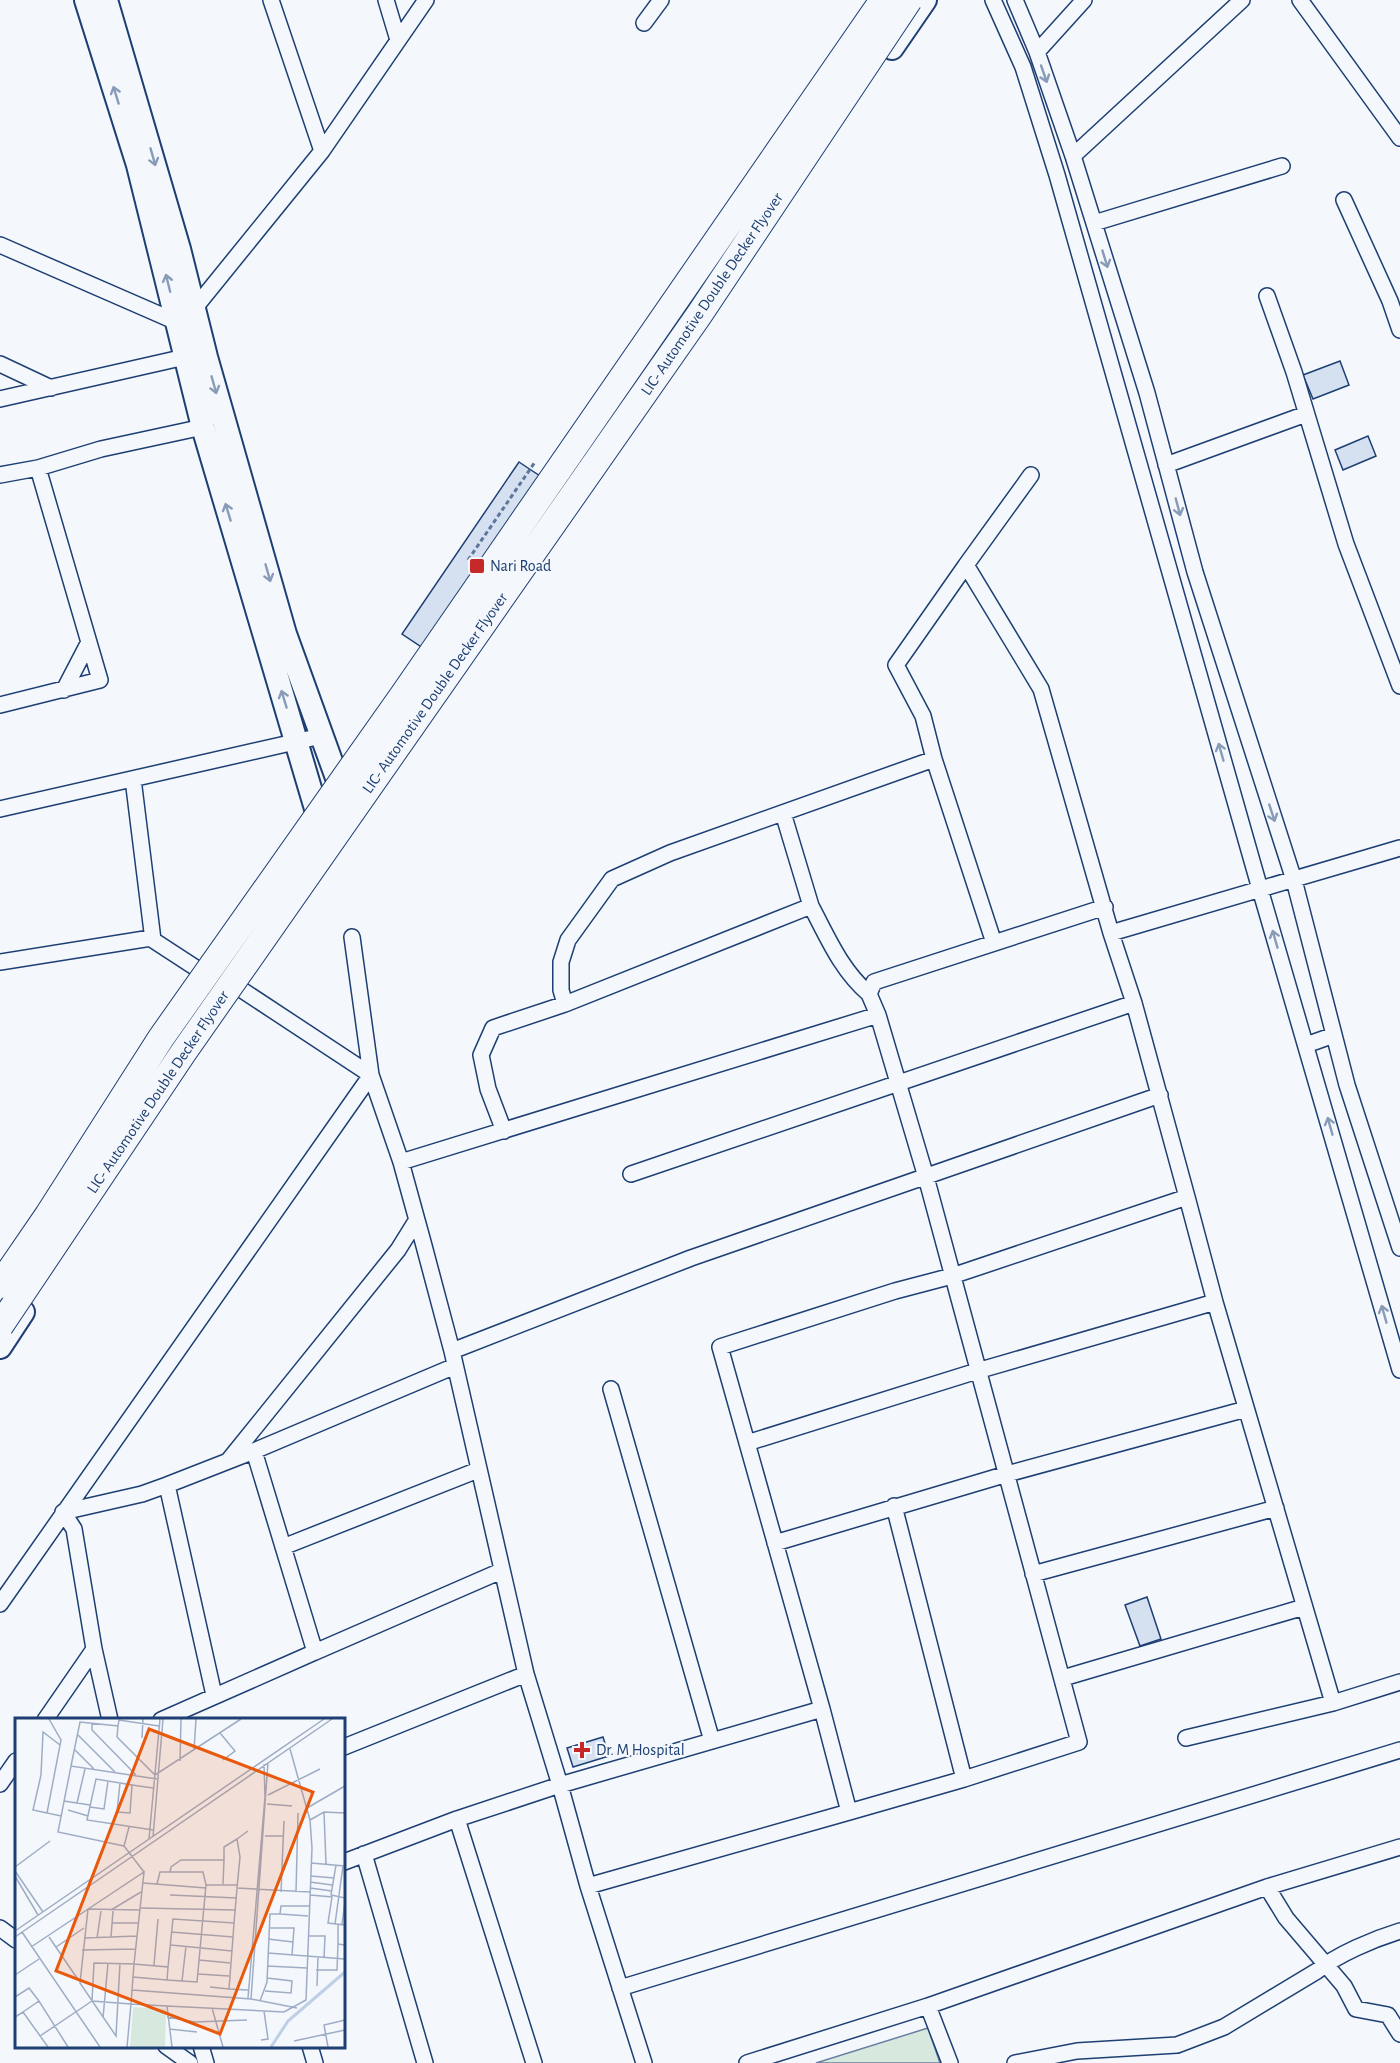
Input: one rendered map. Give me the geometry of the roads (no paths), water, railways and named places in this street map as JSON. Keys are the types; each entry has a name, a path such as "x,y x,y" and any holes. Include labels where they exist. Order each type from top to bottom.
{"main road":[{"path":"86,0 186,316"},
{"path":"106,0 156,166 195,354 285,634 353,824"},
{"path":"0,1264 199,970 337,778 614,378 871,0"},
{"name":"LIC- Automotive Double Decker Flyover","path":"0,1285 48,1215 161,1038 403,695 883,0"},
{"name":"LIC- Automotive Double Decker Flyover","path":"0,1326 183,1053 699,315 909,0"},
{"path":"0,1347 239,988 590,486 925,0"},
{"path":"195,354 203,427 330,856"}],"street":[{"path":"271,0 322,151"},
{"path":"386,0 398,39"},
{"path":"0,245 186,316 322,151 426,0"},
{"path":"644,23 661,0"},
{"path":"993,0 1023,67 1057,175 1260,889 1400,1370"},
{"path":"1015,0 1037,52 1073,156 1147,393 1195,572 1294,880 1347,1085 1400,1248"},
{"path":"1037,52 1084,0"},
{"path":"1073,156 1242,0"},
{"path":"1300,0 1400,138"},
{"path":"1094,223 1282,166"},
{"path":"1344,200 1390,302 1400,330"},
{"path":"1267,296 1294,372 1346,544 1400,686"},
{"path":"0,399 195,354"},
{"path":"0,364 51,388"},
{"path":"1166,465 1306,414"},
{"path":"0,475 38,468 101,449 203,427"},
{"path":"0,705 100,680 38,468"},
{"path":"994,943 933,759 923,716 896,665 1031,475"},
{"path":"966,565 1041,689 1111,933 1134,1003 1215,1302 1334,1703"},
{"path":"64,690 89,642"},
{"path":"0,809 321,736"},
{"path":"565,1004 561,990 561,962 568,940 612,879 670,853 933,759"},
{"path":"134,779 151,938 154,942 199,970 239,988 371,1075"},
{"path":"588,1886 964,1779 1079,1742 926,1177 878,1015 869,994 855,981 839,959 811,906 783,813"},
{"path":"1111,933 1400,848"},
{"path":"504,1131 488,1089 481,1055 493,1028 565,1004 811,906"},
{"path":"869,994 874,982 1105,907"},
{"path":"352,937 371,1075 401,1162 453,1359 526,1674 588,1886 644,2063"},
{"path":"0,962 151,938"},
{"path":"631,1174 1134,1003"},
{"path":"401,1162 878,1015"},
{"path":"1306,1045 1334,1035"},
{"path":"0,1604 371,1075"},
{"path":"63,1512 142,1494 254,1451 453,1359 691,1258 1160,1095"},
{"path":"849,1812 720,1347 895,1291 952,1276 1187,1197"},
{"path":"228,1461 398,1250 416,1221"},
{"path":"747,1443 977,1371 1215,1302"},
{"path":"611,1389 712,1741"},
{"path":"775,1543 894,1506 1246,1409"},
{"path":"254,1451 315,1652"},
{"path":"284,1546 478,1470"},
{"path":"167,1485 214,1695"},
{"path":"894,1506 964,1779"},
{"path":"1034,1574 1276,1508"},
{"path":"63,1512 74,1529 94,1649 110,1718"},
{"path":"163,1718 501,1571"},
{"path":"1062,1678 1305,1607"},
{"path":"46,1718 94,1649"},
{"path":"345,1747 526,1674"},
{"path":"1186,1738 1334,1703 1400,1682"},
{"path":"345,1862 457,1819 560,1785 822,1709"},
{"path":"620,1988 1400,1750"},
{"path":"0,1784 15,1762"},
{"path":"457,1819 534,2063"},
{"path":"747,2063 928,2006 1267,1887 1400,1846"},
{"path":"364,1854 425,2063"},
{"path":"1267,1887 1286,1918 1344,1986 1356,2009 1388,2014 1400,2034"},
{"path":"0,1928 15,1939"},
{"path":"1015,2063 1077,2051 1178,2045 1224,2027 1326,1964 1382,1936 1400,1931"},
{"path":"928,2006 950,2063"},
{"path":"169,2048 190,2063"},
{"path":"202,2048 206,2063"},
{"path":"311,2048 315,2063"}],"railway":[{"path":"0,1294 254,911 375,746 885,0"},
{"path":"0,1313 169,1054 263,917 384,752 898,0"}],"place":[{"name":"Nari Road","path":"477,566"},
{"name":"Dr. M Hospital","path":"582,1750"}]}
